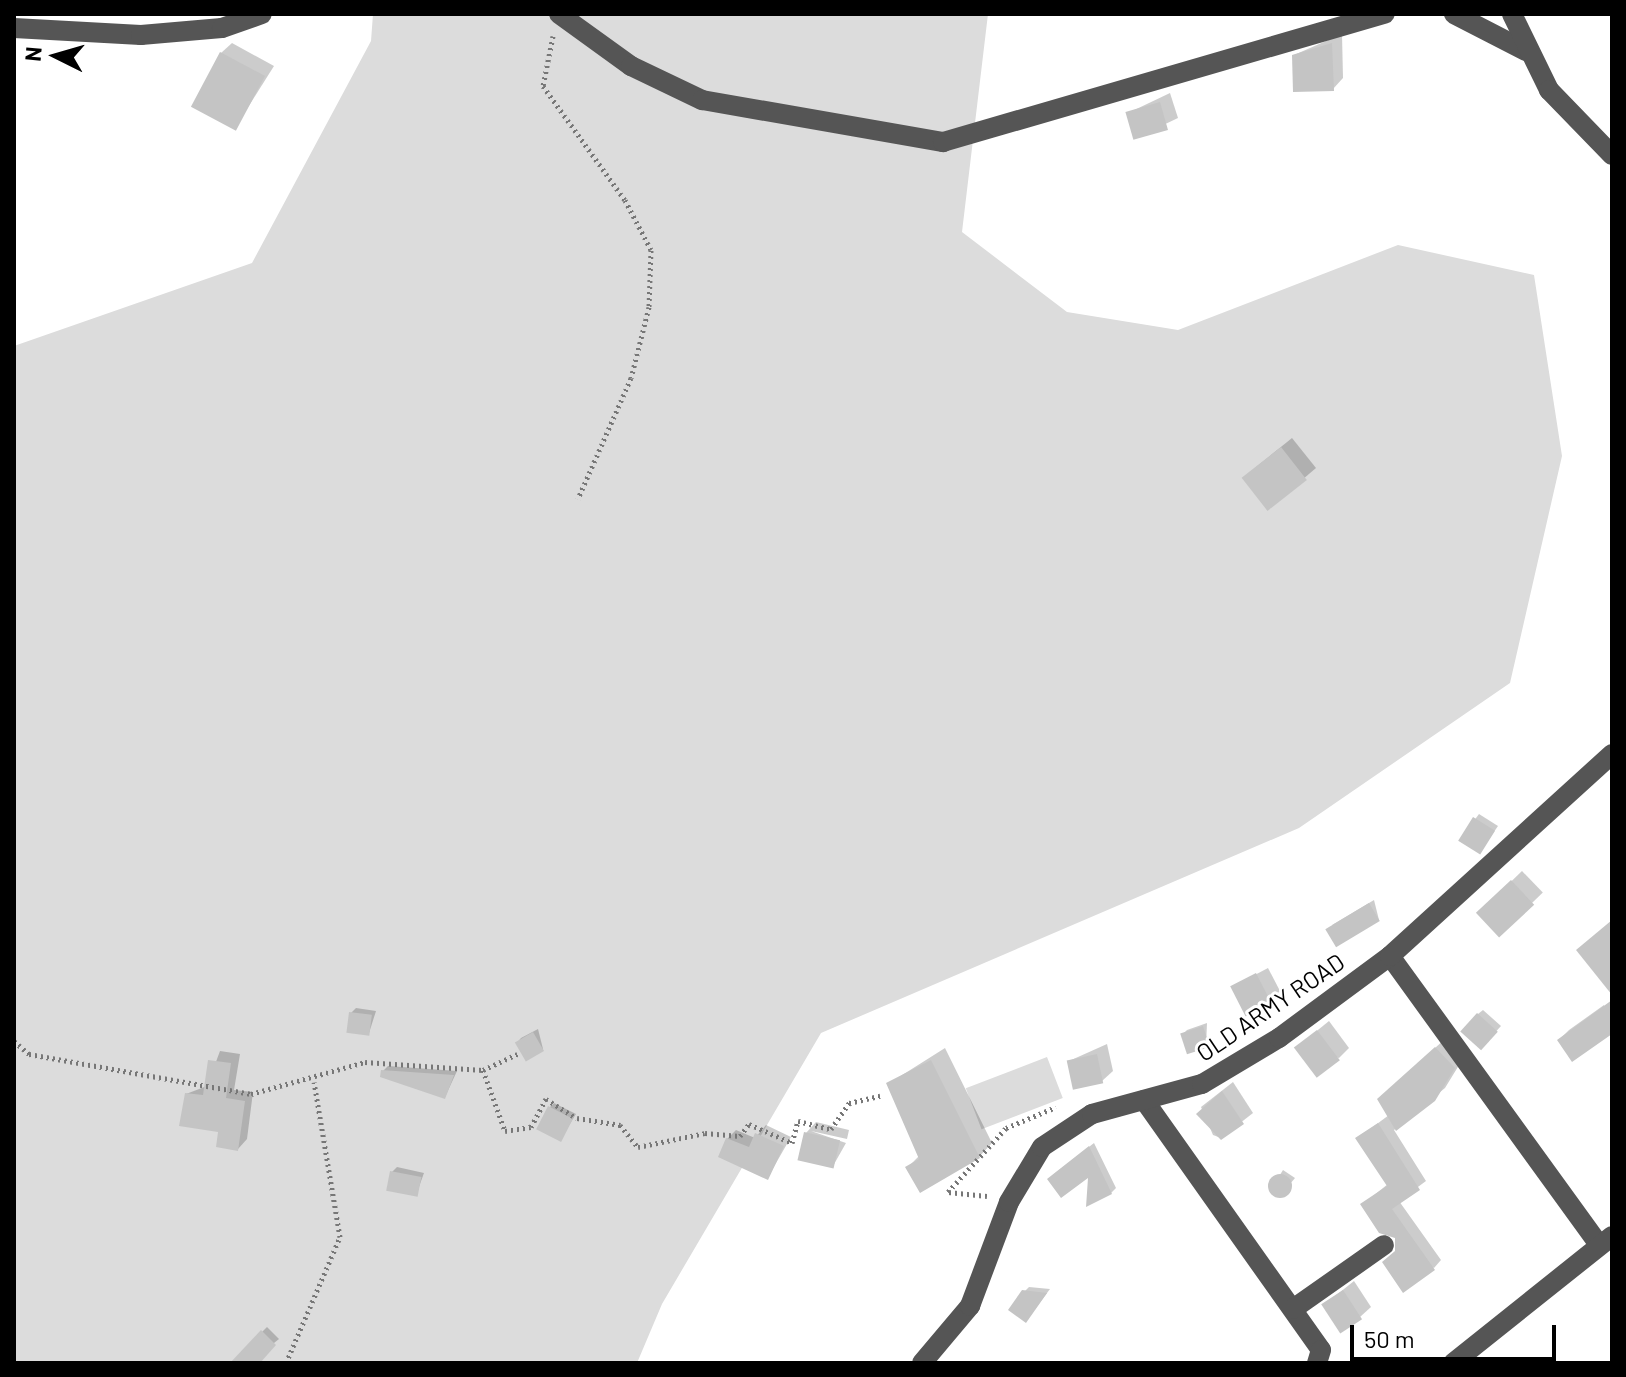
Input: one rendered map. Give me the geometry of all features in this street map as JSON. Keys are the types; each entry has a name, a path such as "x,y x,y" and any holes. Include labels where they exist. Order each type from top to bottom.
{"street":[{"path":"14,28 141,35 222,28 260,14"},
{"path":"557,21 631,66 702,100 943,142 1385,14"},
{"path":"1454,14 1526,51"},
{"path":"1512,14 1526,51 1571,118 1612,155"},
{"name":"OLD ARMY ROAD","path":"922,1363 970,1306 1009,1202 1042,1147 1092,1114 1234,1069 1390,956 1612,754"},
{"path":"1390,956 1606,1240 1453,1363"},
{"path":"1144,1100 1321,1350 1317,1363"},
{"path":"1293,1309 1384,1245"}],"path":[{"path":"557,21 543,86 625,200 651,250 649,307 631,378 578,499"},
{"path":"14,1041 29,1054 251,1094 314,1082 365,1062 483,1070 517,1054"},
{"path":"483,1070 505,1131 531,1127 546,1099 577,1118 620,1125 638,1147 705,1133 740,1136 749,1124 792,1143 798,1121 831,1129 849,1103 880,1096"},
{"path":"286,1363 340,1237 314,1082"},
{"path":"993,1196 948,1192 1006,1128 1066,1103"}],"shaded area":[{"path":"373,14 988,14 962,232 1067,312 1178,330 1398,245 1534,275 1562,456 1510,683 1299,828 821,1033 662,1304 637,1363 14,1363 14,346 252,263 371,41"},
{"path":"1047,1057 1063,1098 982,1129 966,1088"}],"building":[{"path":"1332,43 1334,91 1293,92 1292,55"},
{"path":"220,52 265,76 236,131 191,107"},
{"path":"1160,102 1168,130 1133,140 1125,112"},
{"path":"1281,447 1307,480 1267,511 1242,478"},
{"path":"1473,817 1495,831 1480,855 1458,841"},
{"path":"1511,880 1534,905 1499,938 1476,913"},
{"path":"1369,903 1380,921 1336,947 1325,929"},
{"path":"1612,920 1612,995 1576,950"},
{"path":"1256,973 1271,1003 1246,1016 1230,986"},
{"path":"1612,1000 1612,1034 1572,1062 1557,1040"},
{"path":"349,1012 372,1015 369,1036 346,1033"},
{"path":"1477,1013 1498,1032 1481,1050 1460,1032"},
{"path":"1203,1026 1210,1047 1187,1054 1180,1033"},
{"path":"1317,1030 1340,1060 1317,1078 1294,1047"},
{"path":"533,1032 544,1051 526,1062 515,1042"},
{"path":"1435,1047 1455,1068 1435,1101 1396,1131 1377,1099"},
{"path":"1097,1054 1103,1083 1073,1090 1067,1060"},
{"path":"208,1060 231,1063 226,1098 245,1101 238,1151 216,1147 218,1132 179,1126 185,1093 203,1095"},
{"path":"931,1060 980,1158 920,1193 905,1167 919,1159 886,1083"},
{"path":"381,1070 454,1075 445,1099 380,1077"},
{"path":"1222,1091 1244,1124 1221,1140 1196,1114"},
{"path":"548,1106 573,1119 561,1142 536,1129"},
{"path":"1378,1123 1420,1190 1392,1209 1435,1270 1403,1293 1382,1262 1395,1251 1395,1238 1379,1233 1360,1204 1387,1186 1355,1138"},
{"path":"804,1132 840,1140 834,1169 797,1160"},
{"path":"755,1133 784,1146 768,1180 718,1157 726,1138 749,1147"},
{"path":"1089,1146 1112,1194 1086,1207 1088,1178 1061,1198 1047,1179"},
{"path":"390,1171 421,1177 418,1197 386,1191"},
{"path":"1280,1174 1289,1177 1292,1186 1289,1195 1280,1198 1271,1195 1268,1186 1271,1177"},
{"path":"1022,1290 1047,1293 1026,1323 1008,1310"},
{"path":"1343,1290 1362,1319 1340,1334 1321,1304"},
{"path":"261,1330 276,1345 260,1363 230,1363"}]}
